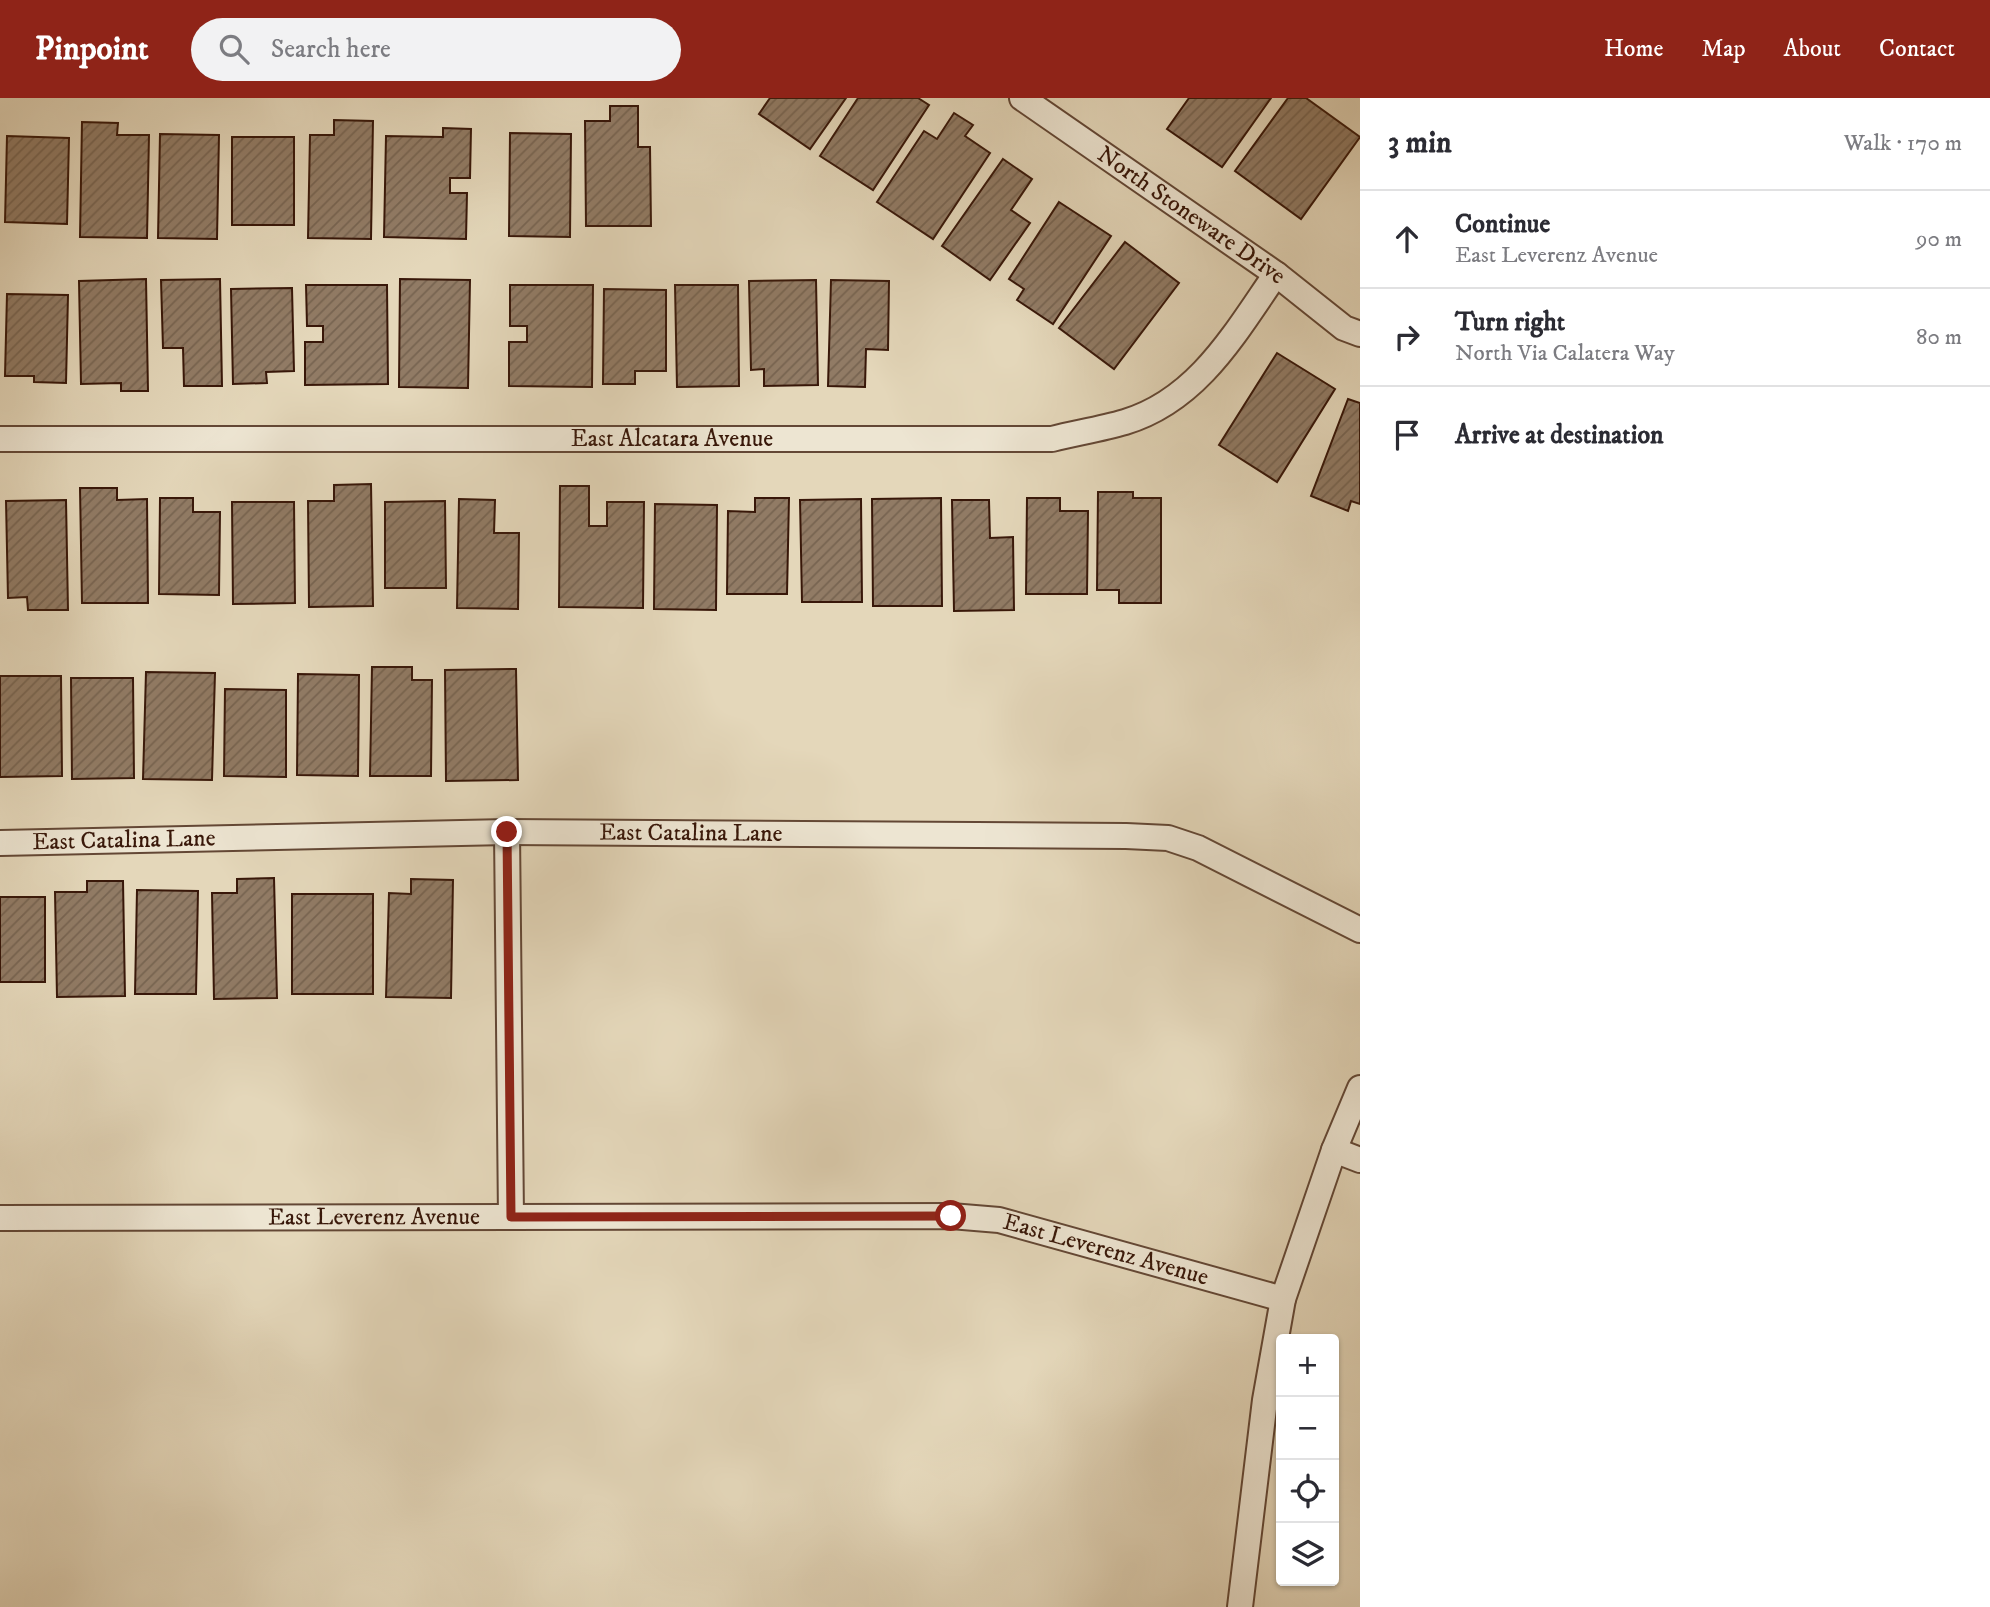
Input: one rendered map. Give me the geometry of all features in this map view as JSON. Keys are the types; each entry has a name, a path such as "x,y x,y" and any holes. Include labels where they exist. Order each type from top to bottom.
{"street":[{"name":"North Stoneware Drive","path":"1022,98 1276,274 1344,328 1360,334"},
{"name":"East Alcatara Avenue","path":"0,439 1052,439 1127,421 1178,396 1216,360 1276,274"},
{"name":"East Catalina Lane","path":"0,843 507,832 1168,838 1198,848 1360,930"},
{"path":"507,832 511,1217"},
{"path":"1240,1607 1265,1400 1283,1299 1334,1150 1357,1102"},
{"path":"1334,1150 1360,1160"},
{"name":"East Leverenz Avenue","path":"0,1218 951,1216 999,1220 1283,1299"}],"building":[{"path":"770,98 846,98 810,149 759,114"},
{"path":"858,98 918,98 929,105 873,190 820,156"},
{"path":"1189,98 1271,98 1222,167 1167,129"},
{"path":"1288,98 1306,98 1360,137 1301,219 1235,171"},
{"path":"610,106 638,106 638,147 650,147 651,226 586,226 585,121 610,121"},
{"path":"954,113 973,125 965,136 990,153 933,239 877,202 924,131 937,139"},
{"path":"334,120 373,121 371,239 308,238 310,135 334,135"},
{"path":"82,122 118,123 117,135 149,135 147,238 80,237"},
{"path":"443,128 471,129 470,178 450,178 450,193 467,193 466,239 384,237 386,136 443,137"},
{"path":"510,133 571,134 570,237 509,236"},
{"path":"160,134 219,135 217,239 158,238"},
{"path":"7,136 69,138 67,224 5,222"},
{"path":"232,137 294,137 294,225 232,225"},
{"path":"1003,159 1032,179 1011,210 1030,223 990,280 942,246"},
{"path":"1059,202 1111,236 1053,324 1017,300 1024,289 1009,279"},
{"path":"1125,242 1179,283 1114,369 1059,328"},
{"path":"146,279 148,391 121,391 121,383 81,384 79,281"},
{"path":"220,279 222,386 184,386 183,348 163,348 161,280"},
{"path":"400,279 470,280 468,388 399,387"},
{"path":"816,280 818,385 764,386 764,369 751,370 749,281"},
{"path":"831,280 889,281 888,350 866,349 865,387 828,386"},
{"path":"306,285 387,285 388,384 305,385 305,342 323,342 323,326 307,326"},
{"path":"510,285 593,285 592,387 509,386 509,342 527,342 527,326 510,326"},
{"path":"675,285 738,285 739,386 677,387"},
{"path":"292,288 294,371 266,372 267,383 233,384 231,289"},
{"path":"604,289 666,290 666,371 635,371 635,384 603,384"},
{"path":"7,294 68,295 66,383 34,382 34,376 5,376"},
{"path":"1277,353 1335,389 1277,482 1219,445"},
{"path":"1348,399 1360,403 1360,504 1351,501 1348,511 1311,496"},
{"path":"371,484 373,606 309,607 308,501 334,501 334,485"},
{"path":"560,486 589,486 589,526 607,526 607,502 644,502 643,608 559,607"},
{"path":"80,488 117,488 117,500 147,499 148,603 82,603"},
{"path":"1098,492 1133,492 1133,498 1161,498 1161,603 1119,603 1119,590 1097,590"},
{"path":"160,498 193,498 193,512 220,512 219,595 159,594"},
{"path":"755,498 789,498 787,594 727,594 728,511 755,512"},
{"path":"941,498 942,606 873,606 872,499"},
{"path":"1027,498 1060,498 1060,511 1088,511 1087,594 1026,594"},
{"path":"459,499 495,500 494,533 519,533 518,609 457,608"},
{"path":"861,499 862,602 802,602 800,500"},
{"path":"66,500 68,610 28,610 27,597 8,598 6,501"},
{"path":"952,500 989,500 990,538 1013,537 1014,610 954,611"},
{"path":"445,501 446,588 385,588 385,502"},
{"path":"232,502 294,502 295,603 233,604"},
{"path":"655,504 717,505 716,610 654,609"},
{"path":"372,667 412,667 412,680 432,680 431,776 370,776"},
{"path":"516,669 518,780 446,781 445,670"},
{"path":"146,672 215,673 212,780 143,779"},
{"path":"298,674 359,675 358,776 297,775"},
{"path":"0,676 61,676 62,776 0,777"},
{"path":"71,678 133,678 134,778 72,779"},
{"path":"225,689 286,690 286,777 224,776"},
{"path":"274,878 277,998 214,999 212,893 237,893 237,879"},
{"path":"411,879 453,880 451,998 386,997 389,893 411,894"},
{"path":"87,881 123,881 125,996 57,997 55,892 87,892"},
{"path":"137,890 198,891 196,994 135,994"},
{"path":"292,894 373,894 373,994 292,994"},
{"path":"0,897 45,897 45,982 0,982"}],"route":[{"path":"507,832 511,1217 951,1216"}]}
